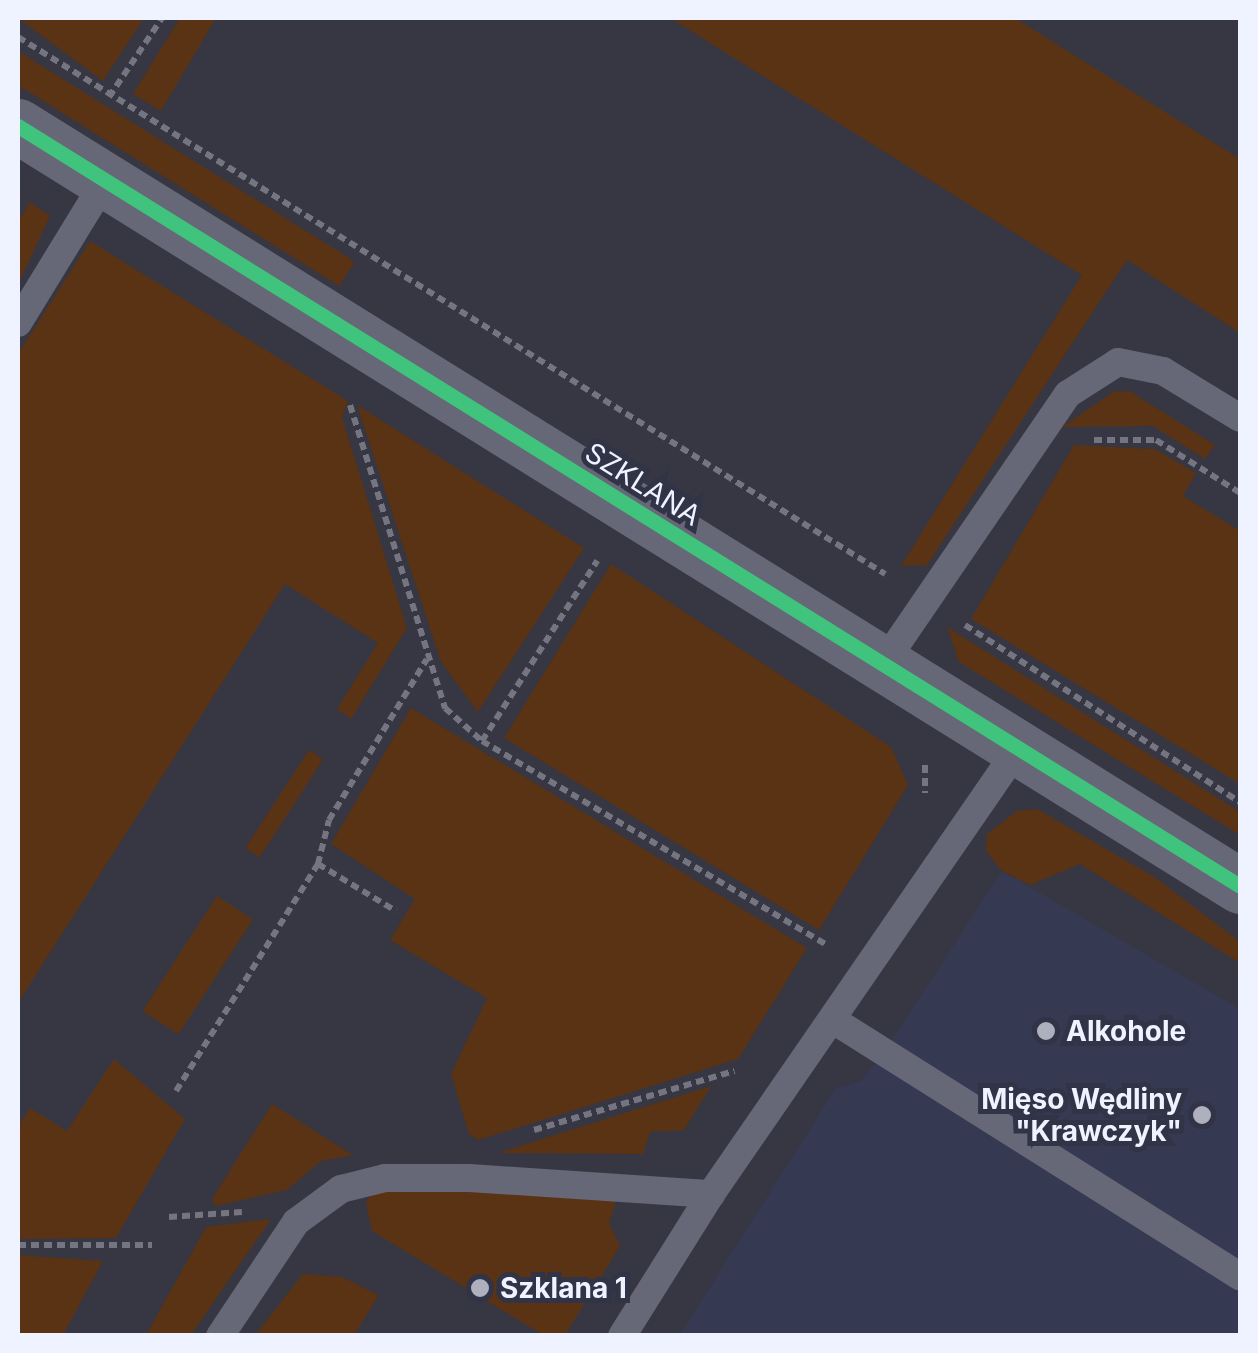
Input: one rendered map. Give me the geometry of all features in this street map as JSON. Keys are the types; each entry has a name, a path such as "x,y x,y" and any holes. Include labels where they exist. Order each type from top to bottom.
{"street":[{"name":"SZKLANA","path":"18,126 1240,886"}],"lane":[{"path":"18,323 105,181"},
{"path":"883,664 1068,394 1118,362 1163,370 1240,418"},
{"path":"622,1336 711,1194 1018,750"},
{"path":"833,1020 1240,1276"},
{"path":"220,1336 296,1222 341,1189 385,1178 470,1178 711,1194"}],"path":[{"path":"109,97 162,18"},
{"path":"18,37 109,97 692,449 696,461 892,579"},
{"path":"370,405 354,394 348,413 445,708 482,741 826,944"},
{"path":"1088,440 1156,440 1240,493"},
{"path":"482,741 604,551"},
{"path":"955,618 1240,802"},
{"path":"176,1091 318,864 329,820 428,658"},
{"path":"917,752 926,794 918,807"},
{"path":"318,864 396,912"},
{"path":"816,960 837,928"},
{"path":"522,1133 743,1068 734,1082"},
{"path":"169,1217 247,1212"},
{"path":"18,1245 152,1245"}],"shaded area":[{"path":"18,18 144,18 103,81"},
{"path":"180,18 216,18 161,111 133,94"},
{"path":"670,18 1015,18 1240,159 1240,333 1127,260 927,565 901,566 1082,275"},
{"path":"18,51 355,261 339,286 18,85"},
{"path":"30,202 50,216 18,285 18,222"},
{"path":"90,241 348,401 342,417 407,628 351,719 337,709 378,643 285,584 18,1003 18,354"},
{"path":"1115,391 1131,392 1215,445 1205,459 1153,426 1062,427"},
{"path":"357,405 584,548 478,712 441,662"},
{"path":"1074,445 1155,449 1196,473 1183,496 1240,531 1240,784 971,619"},
{"path":"611,564 891,747 908,785 819,930 504,738"},
{"path":"947,627 1240,812 1240,835 959,662"},
{"path":"411,708 807,948 738,1059 478,1140 469,1134 451,1074 487,998 390,940 415,899 331,844"},
{"path":"309,750 323,759 260,857 245,848"},
{"path":"1037,809 1156,878 1240,942 1240,963 1080,864 1030,885 1002,871 986,851 987,834 1017,811"},
{"path":"1002,871 1240,1009 1240,1335 679,1336 836,1088 861,1081 884,1052"},
{"path":"217,896 253,919 178,1034 142,1011"},
{"path":"114,1059 185,1119 116,1238 18,1239 18,1127 30,1108 67,1131"},
{"path":"711,1086 684,1130 650,1132 643,1154 498,1153"},
{"path":"272,1104 353,1155 321,1161 287,1190 215,1206 212,1199"},
{"path":"574,1185 616,1202 609,1223 620,1246 565,1335 543,1335 372,1231 366,1203 373,1191"},
{"path":"271,1219 191,1335 146,1335 206,1227"},
{"path":"18,1255 103,1261 63,1335 18,1335"},
{"path":"303,1274 342,1277 379,1295 354,1335 255,1335"}],"cycle path":[{"path":"18,126 1240,886"}],"place":[{"name":"Alkohole","path":"1046,1031"},
{"name":"Mięso Wędliny \"Krawczyk\"","path":"1202,1115"},
{"name":"Szklana 1","path":"480,1288"}]}
